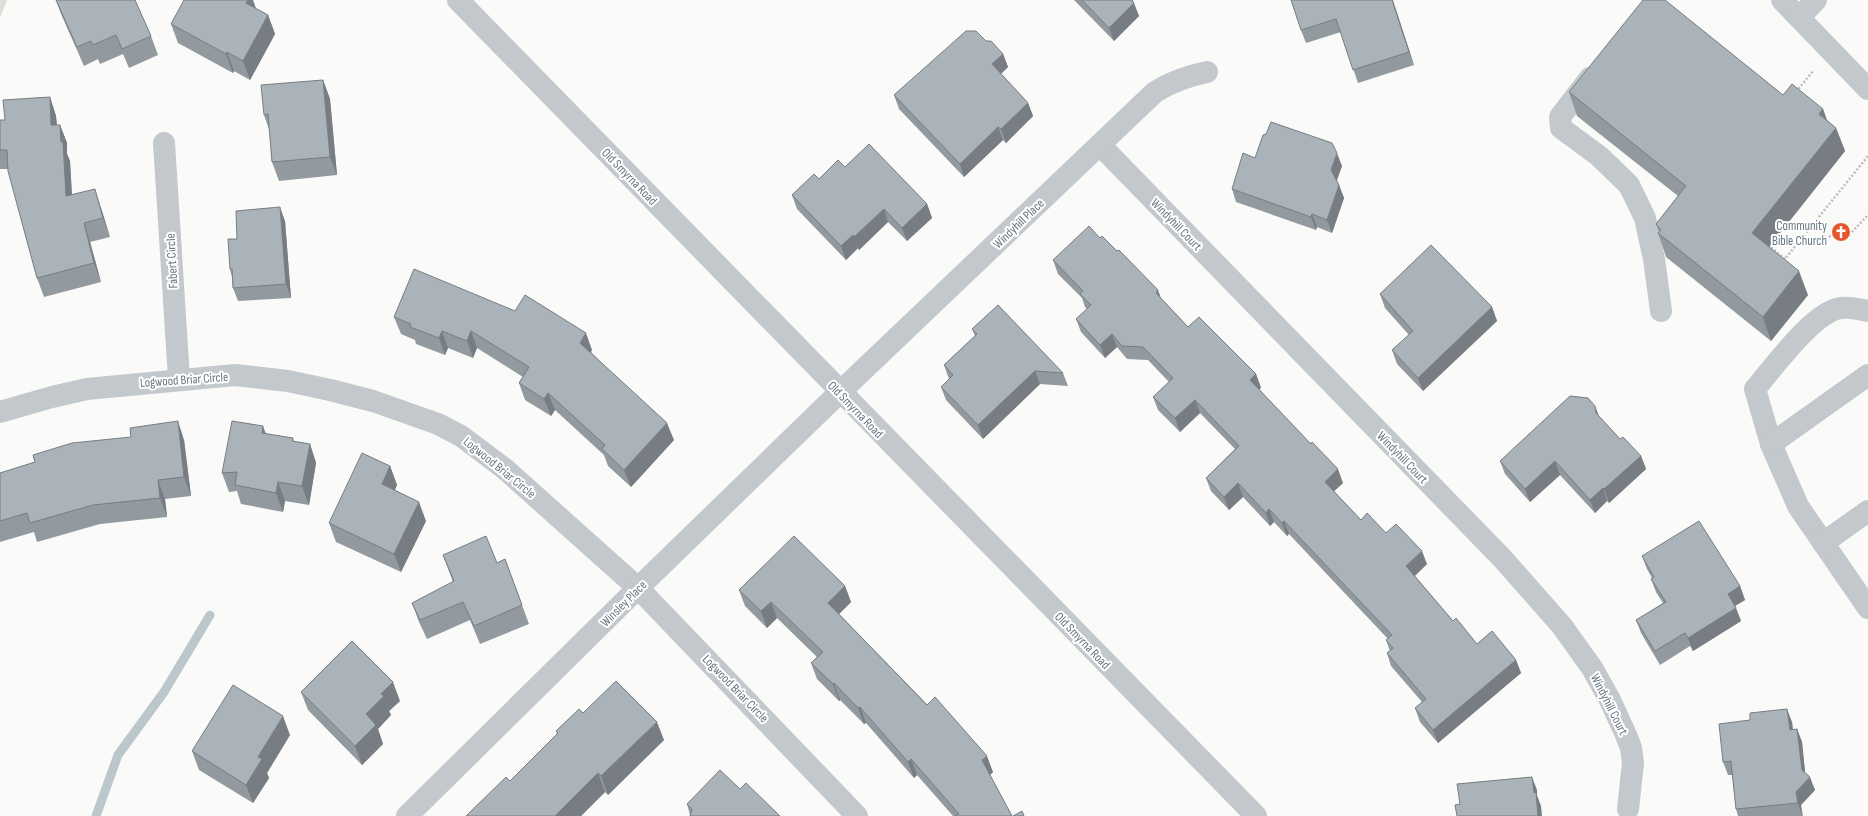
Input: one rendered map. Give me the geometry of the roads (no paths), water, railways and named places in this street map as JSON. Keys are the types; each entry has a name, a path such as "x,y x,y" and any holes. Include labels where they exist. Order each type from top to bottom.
{"street":[{"name":"Old Smyrna Road","path":"458,0 1256,816"},
{"path":"1782,0 1868,89"},
{"path":"1800,17 1816,0"},
{"path":"1602,63 1560,117 1561,128 1599,156 1629,185 1645,218 1654,259 1661,312"},
{"name":"Windyhill Place","path":"840,392 1155,92 1170,83 1189,76 1207,72"},
{"name":"Fabert Circle","path":"164,144 178,379"},
{"name":"Windyhill Court","path":"1100,145 1502,558 1562,626 1592,668 1626,735 1633,763 1628,809"},
{"path":"1868,311 1840,308 1819,317 1755,389 1771,444 1798,506 1868,608"},
{"name":"Logwood Briar Circle","path":"0,412 52,396 86,388 235,375 288,380 373,401 438,424 461,436 505,469 638,588 857,816"},
{"path":"1771,444 1868,375"},
{"name":"Winsley Place","path":"407,816 638,588 840,392"},
{"path":"1823,543 1868,511"}],"waterway":[{"path":"96,816 118,755 164,692 210,615"}],"place":[{"name":"Community Bible Church","path":"1841,232"}]}
